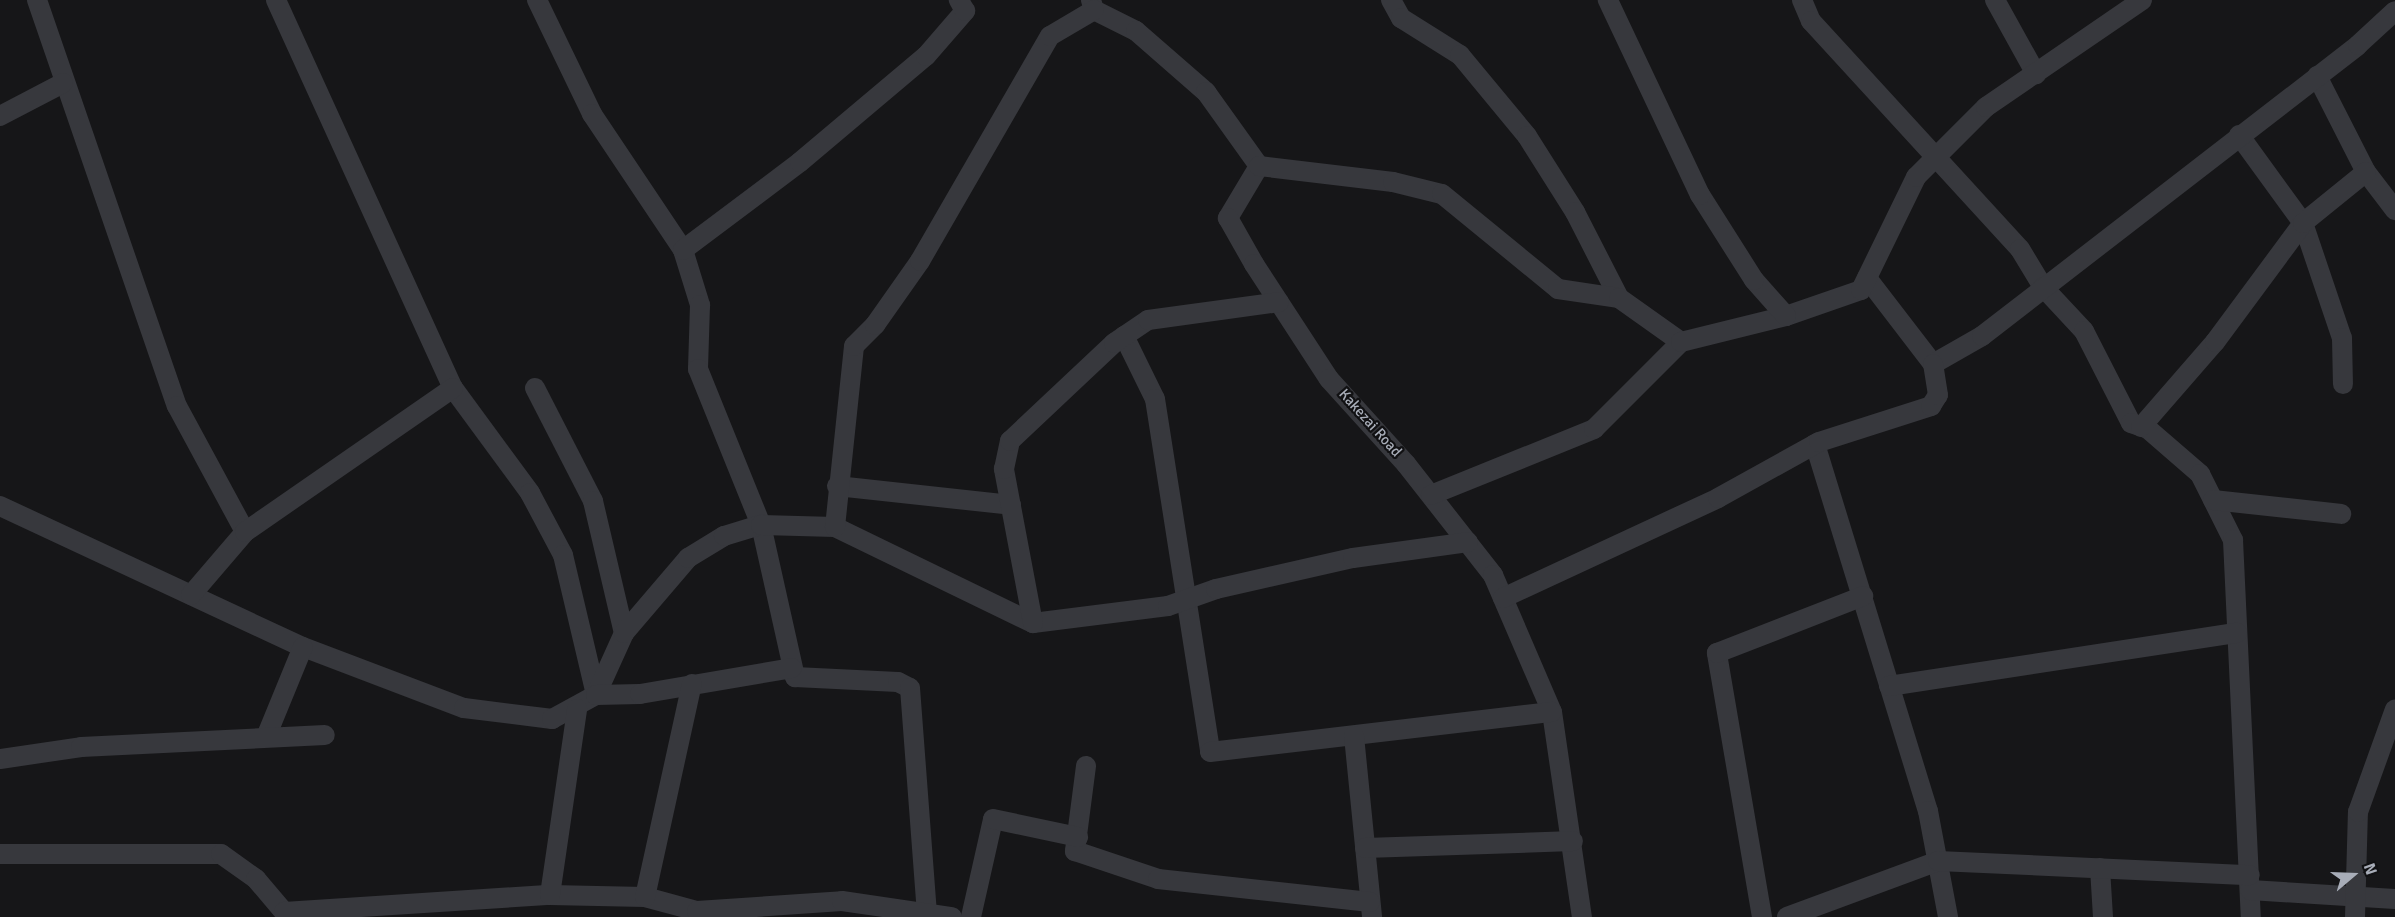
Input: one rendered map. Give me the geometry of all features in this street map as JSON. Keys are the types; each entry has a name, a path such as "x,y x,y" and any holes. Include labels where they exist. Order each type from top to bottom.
{"street":[{"path":"37,0 63,83 177,406 245,532"},
{"path":"276,0 453,388 530,493 563,555 596,694"},
{"path":"537,0 592,114 683,250 700,306 698,369 761,525 795,677 898,682 909,688 927,914"},
{"path":"683,250 800,162 926,56 965,11 959,0"},
{"path":"1391,0 1401,18 1460,55 1527,136 1575,212 1619,298"},
{"path":"1608,0 1700,195 1754,280 1786,316"},
{"path":"1802,0 1811,21 1934,159 2020,249 2043,287 2084,331 2131,423 2141,427 2200,474 2233,540 2252,917"},
{"path":"1995,0 2036,74"},
{"path":"1431,495 1594,429 1681,342 1786,316 1861,290 1916,177 1986,107 2142,0"},
{"path":"835,527 837,486 854,346 875,325 920,261 1050,36 1093,5 1136,31 1206,92 1259,166 1393,182 1442,194 1558,289 1619,298 1681,342"},
{"path":"1933,364 1982,336 2317,76 2395,11"},
{"path":"2317,76 2366,172 2395,210"},
{"path":"0,116 63,83"},
{"path":"2239,135 2303,223 2342,338 2343,384"},
{"name":"Kakezai Road","path":"1259,166 1228,218 1329,379 1431,495 1493,574 1552,712 1573,841 1582,917"},
{"path":"2141,427 2215,342 2303,223 2366,172"},
{"path":"1503,598 1697,508 1815,444 1931,406 1938,395 1933,364 1867,278"},
{"path":"1033,623 1004,469 1010,441 1125,336 1148,320 1279,302"},
{"path":"1125,336 1155,399 1189,598 1210,752 1552,712"},
{"path":"191,595 245,532 453,388"},
{"path":"535,388 593,501 624,633"},
{"path":"1815,444 1889,686 1938,861 1948,917"},
{"path":"837,486 1011,505"},
{"path":"2213,500 2341,514"},
{"path":"0,507 303,647 464,708 552,719 577,709 596,694 624,633 688,558 724,536 761,525 835,527 1033,623 1168,606 1189,598 1353,558 1468,542"},
{"path":"1762,917 1717,653 1863,596"},
{"path":"1889,686 2237,633"},
{"path":"266,737 303,647"},
{"path":"596,694 640,694 792,668"},
{"path":"645,897 692,684"},
{"path":"550,895 577,709"},
{"path":"2355,917 2358,812 2395,709"},
{"path":"0,759 81,747 325,735"},
{"path":"1086,766 1075,851 1158,879 1371,909 1354,736"},
{"path":"971,917 993,819 1078,837"},
{"path":"1365,848 1573,841"},
{"path":"0,854 221,854 256,879 284,912 429,910 550,895 645,897 678,912 800,910 842,901 952,917"},
{"path":"1787,917 1938,861 2100,868 2395,899"},
{"path":"2100,868 2103,917"}]}
